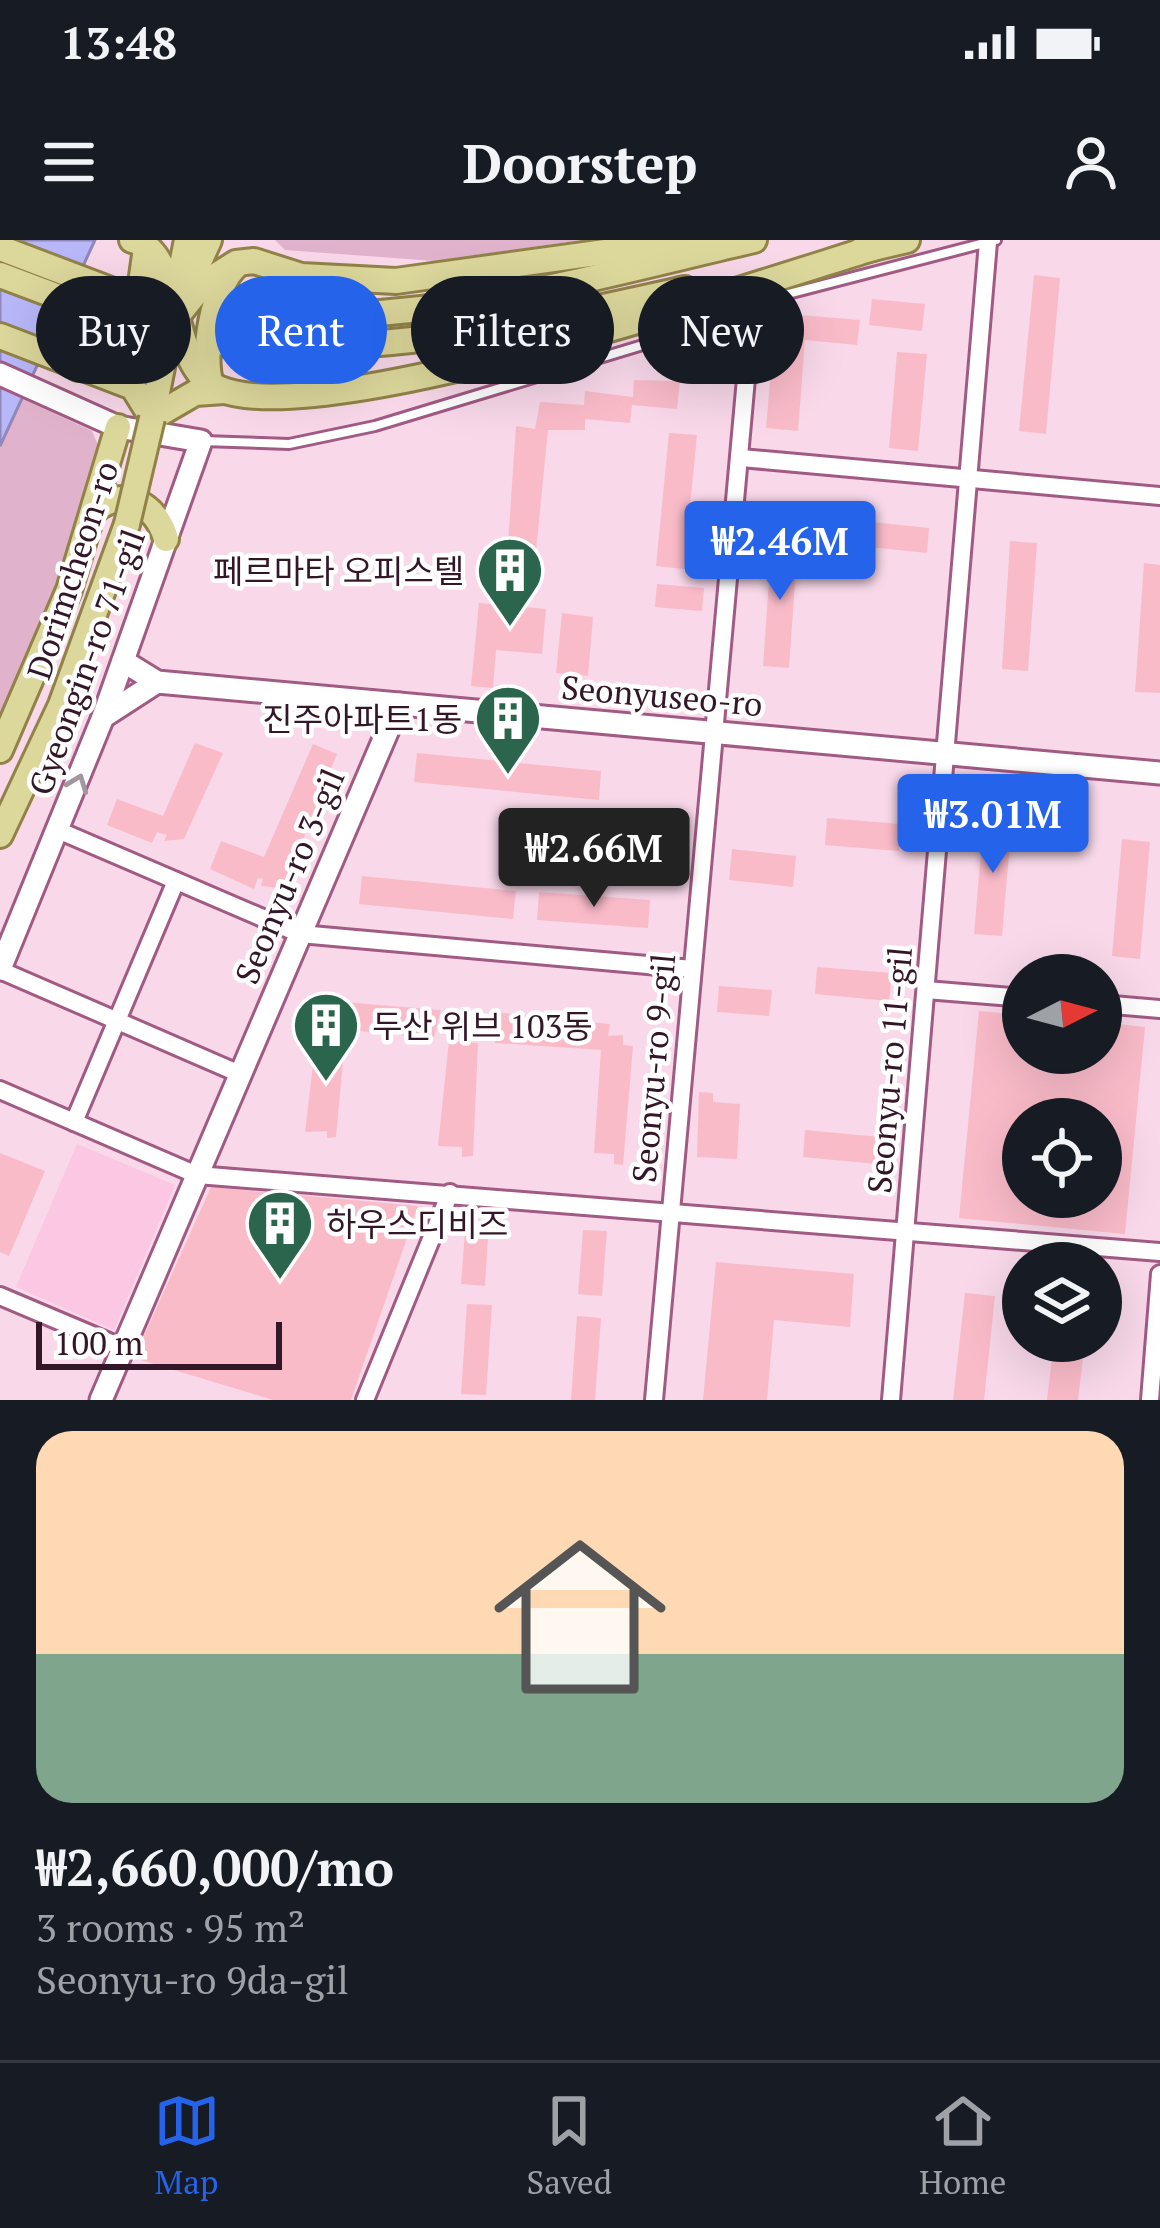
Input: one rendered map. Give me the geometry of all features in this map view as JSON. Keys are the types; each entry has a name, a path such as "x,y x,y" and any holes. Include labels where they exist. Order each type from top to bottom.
{"main road":[{"name":"Dorimcheon-ro","path":"181,276 187,240"},
{"name":"Dorimcheon-ro","path":"191,280 209,240"},
{"path":"246,251 302,276 427,279 691,240"},
{"path":"387,316 502,299 754,240"},
{"path":"387,346 908,240"},
{"path":"136,241 159,263 163,276"},
{"path":"136,241 148,264 146,276"},
{"path":"124,384 145,399 152,418 195,393 218,388 289,395 398,382 701,301 876,247"},
{"path":"0,248 127,309 0,275"},
{"path":"191,299 246,251"},
{"path":"218,388 208,364 222,285 246,251"},
{"path":"0,336 36,351"},
{"path":"191,355 218,388"},
{"name":"Dorimcheon-ro","path":"0,835 62,705 127,524 160,384"},
{"path":"0,751 44,653 118,427"},
{"path":"94,511 112,500 140,502 154,512 166,539"}],"street":[{"name":"Seonyu-ro 11-gil","path":"891,1400 992,241"},
{"path":"0,374 61,406 118,427 201,441"},
{"name":"Seonyu-ro 9-gil","path":"654,1400 747,384"},
{"name":"Gyeongin-ro 71-gil","path":"0,969 60,830 201,441"},
{"path":"741,458 1160,496"},
{"name":"Seonyuseo-ro","path":"123,661 157,682 1160,773"},
{"path":"103,717 157,682"},
{"name":"Seonyu-ro 3-gil","path":"101,1400 399,704"},
{"path":"60,830 300,934 692,969"},
{"path":"74,1122 176,880"},
{"path":"0,969 240,1074"},
{"path":"926,990 1002,996"},
{"path":"1122,1006 1160,1009"},
{"path":"0,1090 197,1175 1160,1252"},
{"path":"365,1400 450,1193"},
{"path":"1150,1400 1160,1274"},
{"path":"0,1296 123,1348"}],"lane":[{"path":"804,290 992,241"},
{"path":"201,441 289,444 339,434 638,345"}],"shaded area":[{"path":"275,240 581,240 435,261 285,250"},
{"path":"0,388 92,431 102,455 28,674 0,732"},
{"path":"77,1144 175,1185 114,1330 16,1287"}],"water":[{"path":"0,240 95,240 78,276 36,276 36,368 0,446"}],"building":[{"path":"1034,275 1060,278 1046,434 1019,431"},
{"path":"872,299 925,304 922,331 869,325"},
{"path":"804,315 860,320 857,345 805,340 804,353"},
{"path":"897,352 927,354 918,451 889,448"},
{"path":"634,380 638,384 680,384 677,409 632,405 630,423 585,419 585,430 548,430 535,561 507,558 516,426 535,429 540,402 584,405 585,391 633,397"},
{"path":"770,384 802,384 798,431 766,428"},
{"path":"669,433 697,435 684,569 656,566"},
{"path":"824,517 929,528 927,553 821,542"},
{"path":"772,538 798,540 789,668 763,666"},
{"path":"1010,541 1037,543 1028,671 1002,669"},
{"path":"1144,563 1160,565 1160,693 1135,692"},
{"path":"657,584 704,588 702,611 655,607"},
{"name":"페르마타 오피스텔","path":"479,603 546,609 542,654 496,650 493,688 471,686"},
{"path":"562,613 593,617 588,676 556,673"},
{"path":"195,743 223,753 184,839 164,841 167,835 157,832 152,843 107,825 117,799 163,816"},
{"path":"313,744 337,754 284,888 261,886 263,879 258,878 254,889 210,869 221,841 264,857"},
{"name":"진주아파트1동","path":"417,753 601,771 599,800 414,782"},
{"path":"984,817 1012,819 1002,936 974,934"},
{"path":"827,818 901,824 899,851 825,845"},
{"path":"1122,839 1150,842 1140,959 1112,954"},
{"path":"732,849 796,856 793,887 729,880"},
{"path":"362,876 516,891 513,919 359,904"},
{"path":"539,892 650,900 648,928 537,920"},
{"path":"817,967 892,973 889,1001 815,994"},
{"path":"719,986 772,990 769,1016 717,1012"},
{"name":"두산 위브 103동","path":"343,1002 441,1010 434,1037 346,1030 336,1137 327,1138 327,1131 305,1132 317,1031 332,1031 333,1014 342,1016"},
{"path":"979,1011 1002,1013 1002,1074 1122,1074 1122,1024 1145,1027 1125,1234 959,1218"},
{"path":"494,1012 610,1024 608,1036 623,1035 623,1045 633,1046 623,1165 614,1164 614,1154 594,1153 601,1050 495,1043"},
{"path":"449,1041 478,1043 473,1156 462,1157 462,1147 438,1146"},
{"path":"699,1092 713,1093 713,1102 740,1104 737,1159 697,1157"},
{"path":"805,1130 880,1137 877,1164 803,1157"},
{"path":"0,1153 45,1171 9,1256 0,1252"},
{"name":"하우스디비즈","path":"211,1187 418,1206 351,1400 273,1400 134,1358"},
{"path":"466,1219 489,1221 485,1286 461,1284"},
{"path":"583,1230 607,1231 602,1296 578,1294"},
{"path":"716,1262 854,1274 850,1327 774,1320 767,1400 703,1400"},
{"path":"965,1293 995,1296 984,1400 953,1400"},
{"path":"467,1304 492,1305 486,1395 461,1394"},
{"path":"577,1316 601,1318 595,1400 571,1400"},
{"path":"1052,1362 1083,1362 1078,1400 1047,1400"}],"tunnel":[{"path":"191,306 215,310"}],"place":[{"name":"페르마타 오피스텔","path":"510,629"},
{"name":"진주아파트1동","path":"508,777"},
{"name":"두산 위브 103동","path":"326,1084"},
{"name":"하우스디비즈","path":"280,1282"}]}
